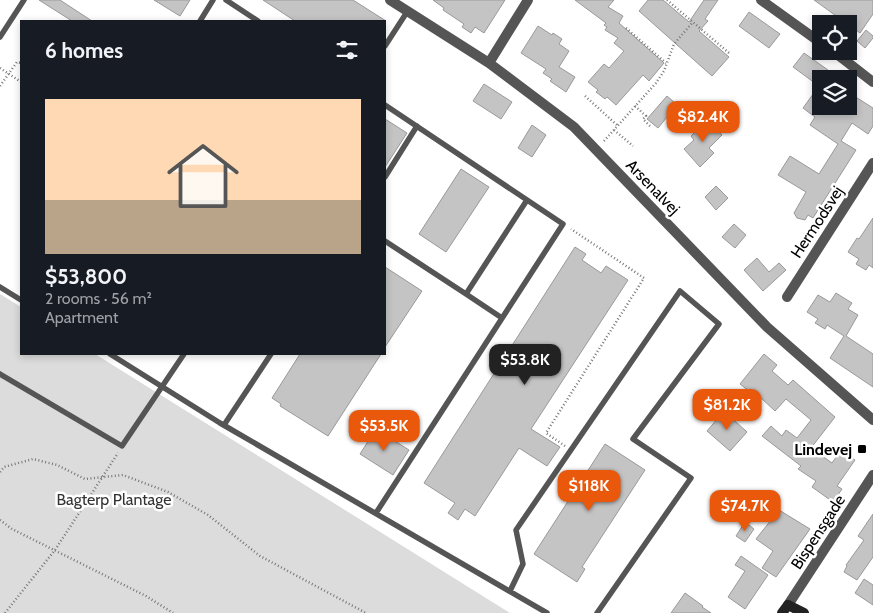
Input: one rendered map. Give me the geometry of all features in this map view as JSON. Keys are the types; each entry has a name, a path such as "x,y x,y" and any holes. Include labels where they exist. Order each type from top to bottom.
{"main road":[{"path":"785,609 804,613"}],"street":[{"name":"Arsenalvej","path":"390,0 489,63 574,126 767,327 873,420"},
{"path":"489,63 528,0"},
{"path":"761,0 812,37"},
{"path":"845,60 873,82"},
{"name":"Hermodsvej","path":"787,297 873,164"},
{"name":"Bispensgade","path":"785,609 873,475"}],"lane":[{"path":"0,37 24,0"},
{"path":"201,20 213,0"},
{"path":"226,0 256,20"},
{"path":"386,44 407,12"},
{"path":"376,513 563,224 386,106"},
{"path":"386,175 417,126"},
{"path":"466,294 527,200"},
{"path":"386,242 502,318"},
{"path":"0,287 20,299"},
{"path":"510,591 523,564 516,530 680,291 719,324 633,439 691,478 597,613"},
{"path":"112,355 224,425 547,613"},
{"path":"0,374 122,446 183,355"},
{"path":"224,425 270,355"}],"path":[{"path":"667,0 728,53"},
{"path":"596,150 656,82 664,70 674,44 693,22"},
{"path":"626,28 666,62"},
{"path":"0,86 17,62 20,63"},
{"path":"0,68 20,81"},
{"path":"585,96 618,126"},
{"path":"635,106 646,116 643,119 650,126"},
{"path":"614,130 633,146"},
{"path":"563,224 644,278 546,433 571,450"},
{"path":"5,613 55,550 122,446"},
{"path":"0,472 4,467 33,459 57,465 85,479 123,475 168,492 208,515 260,556 366,613"},
{"path":"0,520 12,529 146,596 173,613"}],"green space":[{"name":"Bagterp Plantage","path":"0,294 20,306 20,355 97,355 510,613 0,613"}],"building":[{"path":"39,0 60,0 90,20 70,20"},
{"path":"154,0 190,0 180,16"},
{"path":"263,0 353,0 384,20 293,20"},
{"path":"433,0 505,0 484,33 475,27 471,33 462,27 464,24 443,10 444,8"},
{"path":"575,0 614,0 608,7 623,16 619,23 664,63 649,81 643,75 616,105 607,97 605,99 596,92 598,90 588,82 604,64 609,68 624,51 614,43 618,38 605,30 607,27 604,25 606,23"},
{"path":"648,0 663,0 689,22 704,0 718,0 705,19 708,21 699,31 729,57 712,76 639,11"},
{"path":"814,0 873,0 873,14 860,33 857,31 857,15 835,15"},
{"path":"749,12 780,34 769,48 739,26"},
{"path":"538,26 562,39 559,44 569,51 559,67 575,77 566,92 550,81 552,79 543,73 546,69 521,53"},
{"path":"866,30 873,36 865,48 857,41"},
{"path":"804,53 828,70 812,70 812,81 793,67"},
{"path":"484,84 512,102 501,119 473,101"},
{"path":"667,96 682,109 671,121 667,117 658,128 647,119"},
{"path":"812,96 812,115 803,108"},
{"path":"857,98 873,108 873,126 868,134 852,123 841,141 856,150 813,218 808,215 805,220 797,218 794,213 806,192 778,175 790,156 819,174 838,144 810,125 815,117 812,115 857,115"},
{"path":"386,120 407,133 386,165"},
{"path":"708,120 722,135 709,148 714,153 700,167 684,149 694,140 691,136"},
{"path":"532,125 546,135 532,157 518,148"},
{"path":"461,169 489,187 446,252 419,234"},
{"path":"716,186 728,198 716,210 705,197"},
{"path":"873,218 873,268 869,265 866,270 856,264 859,259 848,252"},
{"path":"734,224 746,235 735,248 722,237"},
{"path":"575,247 586,254 582,260 601,273 606,266 628,280 531,429 560,447 547,466 519,448 475,516 465,509 458,520 448,513 455,503 424,483"},
{"path":"757,258 769,272 779,263 786,270 763,291 744,270"},
{"path":"386,268 422,291 386,345"},
{"path":"836,293 852,303 848,309 858,315 846,336 873,354 873,387 830,358 844,336 827,325 825,329 815,323 818,319 807,312 818,295 830,302"},
{"path":"764,354 777,365 772,371 788,385 793,380 835,417 811,448 832,463 841,450 855,460 837,486 842,489 833,502 812,487 816,481 798,469 801,466 762,436 771,426 782,436 786,430 797,438 811,420 786,399 775,411 760,397 759,399 740,384"},
{"path":"299,355 380,355 328,436 280,406 281,404 272,398"},
{"path":"724,411 747,432 730,451 707,431"},
{"path":"376,429 409,450 393,475 360,454"},
{"path":"605,444 645,470 582,567 585,569 577,582 534,554"},
{"path":"779,510 810,529 776,577 762,568 773,551 756,539"},
{"path":"873,514 873,557 857,580 844,572 846,565 864,540 858,536"},
{"path":"745,522 754,529 745,542 736,536"},
{"path":"741,556 768,575 745,609 728,597 745,571 735,565"},
{"path":"864,579 873,585 873,605 855,593"},
{"path":"685,593 702,607 711,613 671,613"}],"place":[{"name":"Lindevej","path":"862,449"}]}
